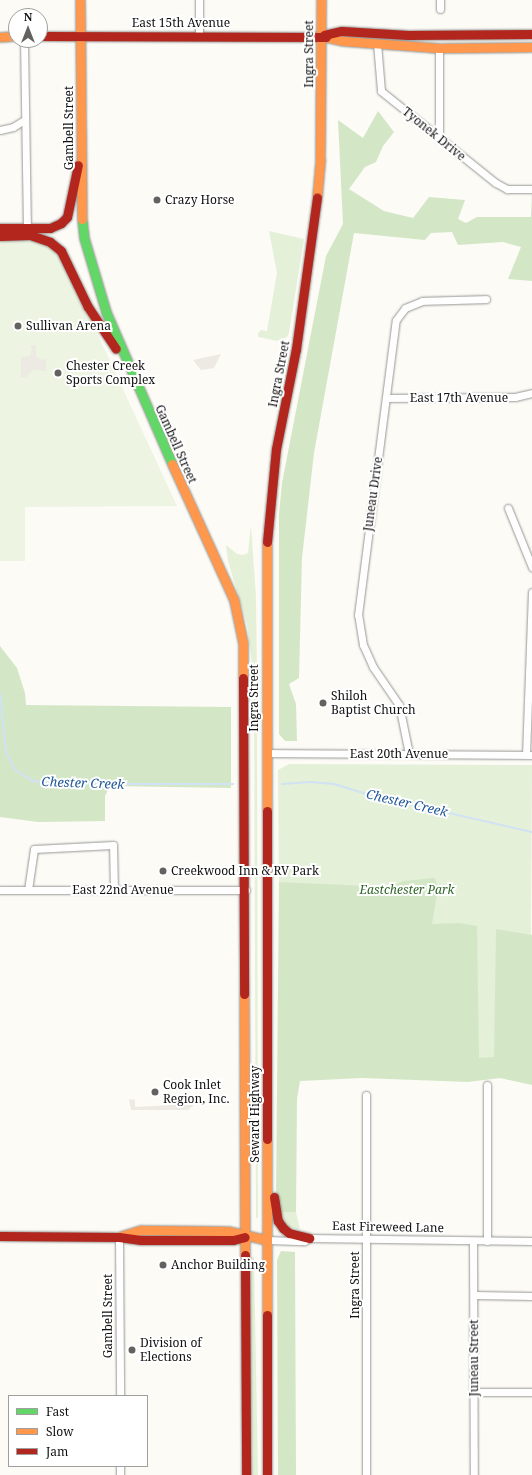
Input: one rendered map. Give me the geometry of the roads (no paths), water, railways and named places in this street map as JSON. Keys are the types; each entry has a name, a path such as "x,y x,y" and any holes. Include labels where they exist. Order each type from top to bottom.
{"main road":[{"name":"Gambell Street","path":"80,0 82,150 81,211 84,238 106,312 127,366 234,600 243,643 245,753"},
{"name":"Ingra Street","path":"266,753 267,526 276,449 296,349 315,225 320,159 322,36 321,0"},
{"name":"East 15th Avenue","path":"322,36 342,31 408,34 532,34"},
{"name":"East 15th Avenue","path":"48,36 322,36 344,41 439,48 532,47"},
{"path":"0,228 50,228 67,217 71,190 82,150"},
{"path":"0,236 30,235 50,242 61,251 88,307 127,366"},
{"name":"Seward Highway","path":"245,753 246,1475"},
{"name":"Seward Highway","path":"266,753 267,1475"},
{"path":"267,1143 278,1221 289,1233 309,1238"},
{"name":"East Fireweed Lane","path":"0,1236 119,1237 141,1240 197,1241 233,1240 246,1237 267,1240"}],"street":[{"path":"199,0 199,35"},
{"path":"440,0 440,9"},
{"name":"Tyonek Drive","path":"377,43 381,91 496,183 507,188 532,189"},
{"path":"24,48 24,120 28,228"},
{"path":"439,48 439,138"},
{"path":"0,130 13,127 24,120"},
{"name":"Juneau Drive","path":"409,754 399,705 373,667 363,645 358,615 396,320 405,308 422,301 486,299"},
{"name":"East 17th Avenue","path":"386,398 516,397 532,393"},
{"path":"508,508 532,567"},
{"path":"529,755 532,592"},
{"name":"East 20th Avenue","path":"266,753 529,755"},
{"path":"28,890 34,849 113,845 114,890"},
{"name":"East 22nd Avenue","path":"0,890 246,890"},
{"path":"487,1085 487,1241"},
{"name":"Ingra Street","path":"366,1095 366,1475"},
{"name":"Gambell Street","path":"119,1237 120,1395"},
{"name":"East Fireweed Lane","path":"267,1240 304,1241 309,1238 367,1240 532,1241"},
{"name":"Juneau Street","path":"473,1241 475,1295 474,1475"},
{"path":"475,1295 532,1296"},
{"path":"474,1392 532,1392"}],"waterway":[{"name":"Chester Creek","path":"0,693 6,753 15,770 33,781 58,784 233,784"},
{"name":"Chester Creek","path":"282,784 310,782 334,784 366,794 532,832"}],"place":[{"name":"Crazy Horse","path":"157,200"},
{"name":"Sullivan Arena","path":"18,326"},
{"name":"Chester Creek Sports Complex","path":"58,373"},
{"name":"Shiloh Baptist Church","path":"323,703"},
{"name":"Creekwood Inn & RV Park","path":"163,871"},
{"name":"Cook Inlet Region, Inc.","path":"155,1092"},
{"name":"Anchor Building","path":"163,1265"},
{"name":"Division of Elections","path":"132,1350"}],"park label":[{"name":"Eastchester Park","path":"407,890"}]}
